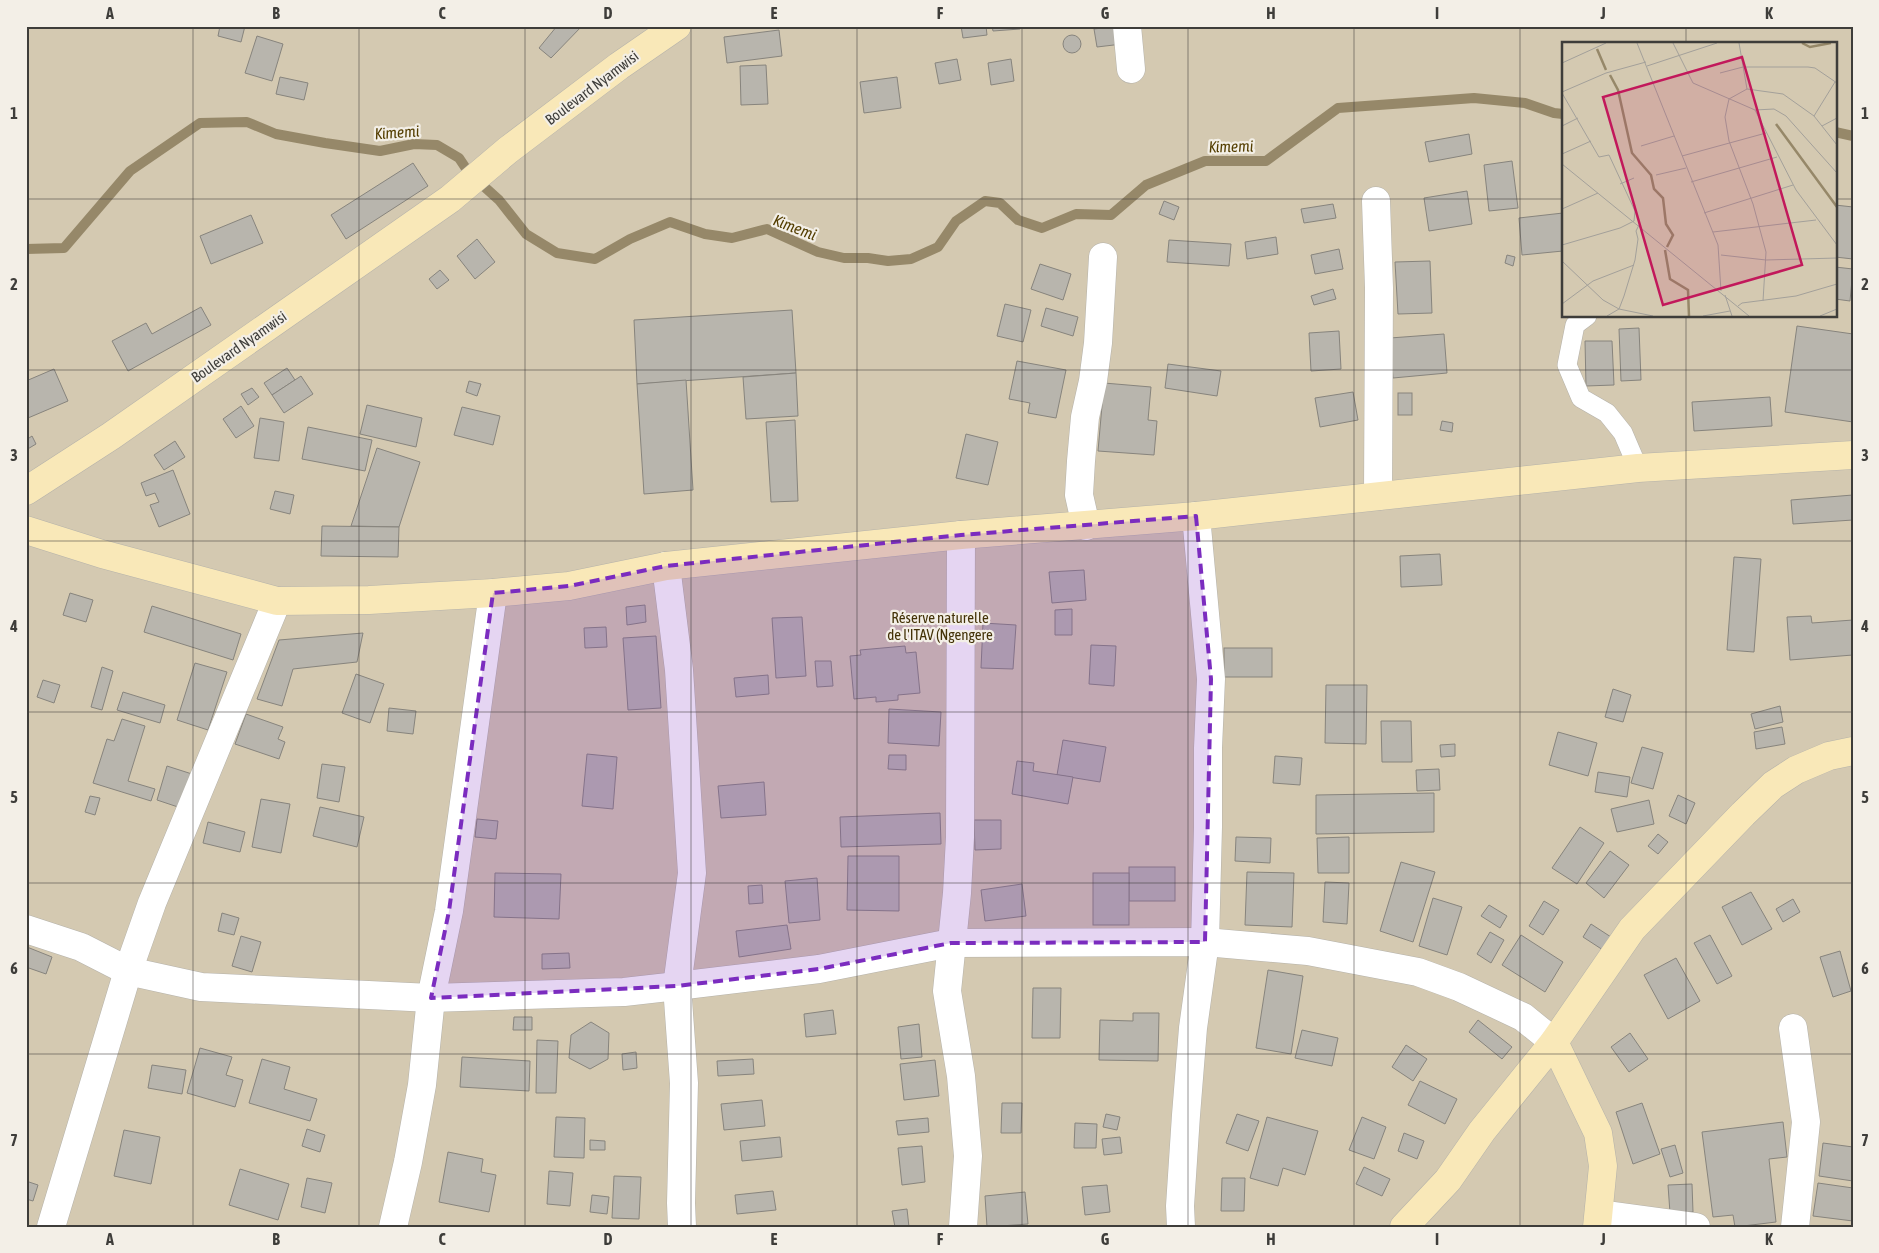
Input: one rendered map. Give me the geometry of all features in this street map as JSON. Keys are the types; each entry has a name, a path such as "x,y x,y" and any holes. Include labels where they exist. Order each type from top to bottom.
{"street":[{"name":"Boulevard Nyamwisi","path":"26,491 111,436 450,200 508,150 619,66 677,26"},
{"path":"1127,26 1131,69"},
{"path":"1376,201 1379,288 1378,496"},
{"path":"1086,526 1079,495 1081,461 1085,417 1097,352 1103,257"},
{"path":"26,530 102,554 277,601 369,600 493,593 569,586 666,566 961,535 1196,516 1638,468 1853,455"},
{"path":"1181,1227 1180,1206 1193,1028 1205,942 1211,679 1196,516"},
{"path":"961,535 960,837 957,893 947,991 961,1076 968,1156 963,1227"},
{"path":"666,566 679,670 692,873 677,986 684,1083 682,1227"},
{"path":"394,1227 422,1085 432,998 449,911 493,593"},
{"path":"51,1227 128,970 152,903 277,601"},
{"path":"1404,1227 1448,1180 1482,1131 1554,1042 1632,929 1773,785 1796,770 1829,756 1853,751"},
{"path":"26,930 81,947 128,970 201,987 432,998 614,992 677,986 819,969 951,943 1205,942 1308,951 1418,972 1459,987 1523,1017 1554,1042 1598,1133 1603,1166 1598,1220 1696,1227"},
{"path":"1793,1028 1806,1122 1795,1227"}],"lane":[{"path":"1584,318 1575,325 1567,365 1581,398 1607,413 1623,433 1638,468"}],"highlighted area":[{"path":"1196,516 1211,679 1205,942 951,943 819,969 677,986 431,998 449,911 493,593 569,586 666,566 961,535"}],"green space":[{"name":"Réserve naturelle de l'ITAV (Ngengere","path":"26,26 1853,26 1853,1227 26,1227"}],"building":[{"path":"220,26 245,26 241,42 218,36"},
{"path":"557,26 582,26 551,58 539,48"},
{"path":"961,26 986,26 987,35 963,38"},
{"path":"992,26 1020,26 1020,29 993,31"},
{"path":"1117,26 1122,44 1097,47 1094,29"},
{"path":"779,30 782,56 727,63 724,37"},
{"path":"1072,35 1080,40 1081,44 1076,52 1072,53 1064,48 1063,44 1068,36"},
{"path":"257,36 283,44 272,81 245,73"},
{"path":"957,59 961,80 939,84 935,63"},
{"path":"1011,59 1014,81 991,85 988,63"},
{"path":"766,65 768,104 741,105 740,66"},
{"path":"280,77 308,83 304,100 276,94"},
{"path":"897,77 901,108 864,113 860,82"},
{"path":"1469,134 1472,154 1429,162 1425,142"},
{"path":"1512,161 1518,208 1489,211 1484,165"},
{"path":"413,163 428,186 346,239 331,215"},
{"path":"1467,191 1472,224 1429,231 1424,198"},
{"path":"1164,201 1179,207 1174,220 1159,214"},
{"path":"1333,204 1336,218 1304,223 1301,209"},
{"path":"1836,205 1853,207 1853,259 1836,257"},
{"path":"1562,213 1562,251 1522,255 1519,218"},
{"path":"251,215 263,243 211,264 200,236"},
{"path":"1276,237 1278,254 1247,259 1245,242"},
{"path":"477,239 495,262 475,279 457,256"},
{"path":"1169,240 1231,244 1229,266 1167,262"},
{"path":"1339,249 1343,269 1315,274 1311,255"},
{"path":"1507,255 1515,257 1513,266 1505,263"},
{"path":"1430,261 1432,313 1398,314 1395,262"},
{"path":"1040,264 1071,274 1063,300 1031,289"},
{"path":"1836,267 1853,269 1850,301 1836,299"},
{"path":"440,270 449,280 437,289 429,279"},
{"path":"1333,289 1336,299 1314,305 1311,296"},
{"path":"1005,304 1031,310 1023,342 997,336"},
{"path":"201,307 211,325 128,371 112,341 146,323 152,334"},
{"path":"1046,308 1078,317 1073,336 1041,326"},
{"path":"792,310 796,373 637,384 634,320"},
{"path":"1797,326 1853,334 1853,422 1785,412"},
{"path":"1639,328 1641,380 1621,381 1619,329"},
{"path":"1339,331 1341,369 1311,371 1309,333"},
{"path":"1444,334 1447,373 1393,378 1390,338"},
{"path":"1585,341 1612,341 1614,385 1586,386"},
{"path":"1017,361 1066,370 1056,418 1028,413 1030,403 1009,399"},
{"path":"1168,364 1221,371 1217,396 1165,388"},
{"path":"287,368 295,380 272,395 264,383"},
{"path":"54,369 68,401 28,418 26,413 26,381"},
{"path":"796,373 798,416 746,419 743,377"},
{"path":"301,376 313,394 284,413 272,395"},
{"path":"686,380 693,490 644,494 637,384"},
{"path":"469,381 481,384 477,396 466,392"},
{"path":"1104,383 1151,387 1148,420 1157,421 1154,455 1098,451"},
{"path":"252,388 259,397 248,405 241,394"},
{"path":"1353,392 1358,420 1320,427 1315,398"},
{"path":"1398,393 1412,393 1412,415 1398,415"},
{"path":"1770,397 1772,426 1694,431 1692,402"},
{"path":"367,405 422,418 416,447 360,434"},
{"path":"241,406 254,426 236,438 223,419"},
{"path":"462,407 500,416 493,445 454,435"},
{"path":"260,418 284,422 279,461 254,458"},
{"path":"795,420 798,501 771,502 766,422"},
{"path":"1442,421 1453,423 1452,432 1440,430"},
{"path":"308,427 372,440 365,471 302,459"},
{"path":"966,434 998,442 988,485 956,478"},
{"path":"32,436 36,444 26,450 26,440"},
{"path":"175,441 185,457 164,470 154,455"},
{"path":"377,448 420,462 399,527 351,526"},
{"path":"173,470 190,514 159,527 150,505 159,502 155,493 146,496 141,483"},
{"path":"275,491 294,495 290,514 270,509"},
{"path":"1853,495 1853,520 1793,524 1791,500"},
{"path":"322,526 399,527 398,557 321,556"},
{"path":"1440,554 1442,585 1401,587 1400,556"},
{"path":"1734,557 1761,559 1754,652 1727,650"},
{"path":"1084,570 1086,600 1052,603 1049,572"},
{"path":"70,593 93,600 86,622 63,615"},
{"path":"645,605 646,622 627,625 626,607"},
{"path":"152,606 241,634 233,660 144,632"},
{"path":"1072,609 1072,635 1055,635 1055,610"},
{"path":"1811,616 1812,623 1853,620 1853,655 1790,660 1787,617"},
{"path":"802,617 806,676 776,678 772,618"},
{"path":"983,623 1016,625 1013,669 981,668"},
{"path":"606,627 607,647 585,648 584,628"},
{"path":"363,633 357,662 293,669 282,706 257,699 279,640"},
{"path":"656,636 661,708 628,710 623,638"},
{"path":"1091,645 1116,646 1114,686 1089,684"},
{"path":"905,646 906,653 916,652 920,693 898,695 898,700 876,702 876,697 854,699 850,656 861,655 860,650"},
{"path":"1224,648 1272,648 1272,677 1224,677"},
{"path":"815,661 831,661 833,686 817,687"},
{"path":"195,663 227,672 208,730 177,720"},
{"path":"102,667 113,671 102,710 91,707"},
{"path":"356,674 384,684 370,723 342,713"},
{"path":"768,675 769,694 736,697 734,678"},
{"path":"43,680 60,685 54,703 37,697"},
{"path":"1326,685 1367,685 1366,744 1325,743"},
{"path":"1613,689 1631,695 1623,722 1605,717"},
{"path":"123,692 165,705 160,723 117,710"},
{"path":"1780,706 1783,722 1755,729 1751,714"},
{"path":"389,708 416,711 413,734 387,731"},
{"path":"889,709 941,712 939,746 888,743"},
{"path":"246,714 283,727 278,739 285,742 279,759 235,744"},
{"path":"122,719 145,726 128,781 155,789 151,801 93,783 107,739 114,741"},
{"path":"1381,721 1411,721 1412,762 1382,762"},
{"path":"1782,727 1785,744 1756,749 1754,732"},
{"path":"1558,732 1597,743 1588,776 1549,765"},
{"path":"1063,740 1106,747 1100,782 1057,775"},
{"path":"1455,744 1455,756 1441,757 1440,745"},
{"path":"1642,747 1663,753 1653,789 1631,783"},
{"path":"587,754 617,757 613,809 582,806"},
{"path":"889,755 906,755 906,770 888,769"},
{"path":"1275,756 1302,758 1300,785 1273,783"},
{"path":"1017,761 1034,763 1033,771 1073,777 1068,804 1012,794"},
{"path":"322,764 345,767 339,802 317,798"},
{"path":"167,766 192,774 181,808 157,800"},
{"path":"1439,769 1440,790 1417,791 1416,770"},
{"path":"1598,772 1630,777 1627,797 1595,792"},
{"path":"764,782 766,815 721,818 718,786"},
{"path":"1434,793 1434,832 1316,834 1316,795"},
{"path":"1678,795 1695,803 1686,824 1669,816"},
{"path":"90,796 100,798 95,815 85,812"},
{"path":"261,799 290,804 281,853 252,847"},
{"path":"1649,800 1654,824 1617,832 1611,809"},
{"path":"320,807 364,817 357,847 313,836"},
{"path":"940,813 941,844 841,847 840,817"},
{"path":"477,819 498,821 496,839 475,837"},
{"path":"974,820 1001,820 1001,849 975,850"},
{"path":"208,822 245,832 240,852 203,843"},
{"path":"1580,827 1604,843 1577,884 1552,868"},
{"path":"1658,834 1668,842 1658,854 1648,846"},
{"path":"1236,837 1271,838 1270,863 1235,861"},
{"path":"1349,837 1349,873 1318,873 1317,838"},
{"path":"1610,851 1629,865 1604,898 1586,883"},
{"path":"848,856 899,856 899,911 847,910"},
{"path":"1401,862 1435,872 1413,942 1380,931"},
{"path":"1129,867 1175,867 1175,901 1129,901"},
{"path":"1247,872 1294,873 1292,927 1245,925"},
{"path":"495,873 561,874 559,919 494,917"},
{"path":"1093,873 1129,873 1129,925 1093,925"},
{"path":"817,878 820,920 789,923 785,881"},
{"path":"1325,882 1349,883 1347,924 1323,922"},
{"path":"1022,884 1026,916 985,921 981,890"},
{"path":"762,885 763,903 749,904 748,886"},
{"path":"1751,892 1772,929 1742,945 1722,907"},
{"path":"1433,898 1462,907 1447,955 1419,946"},
{"path":"1793,899 1800,912 1783,922 1776,909"},
{"path":"1544,901 1559,910 1543,935 1529,926"},
{"path":"1489,905 1507,916 1500,928 1481,916"},
{"path":"222,913 239,918 234,935 218,931"},
{"path":"1591,924 1611,937 1603,950 1583,937"},
{"path":"787,925 791,949 739,957 736,931"},
{"path":"1490,932 1504,940 1491,963 1477,954"},
{"path":"1521,935 1563,962 1545,992 1502,965"},
{"path":"1710,935 1732,976 1717,984 1694,943"},
{"path":"241,936 261,942 252,972 232,966"},
{"path":"27,947 52,957 46,974 26,967"},
{"path":"1840,951 1851,991 1833,997 1820,957"},
{"path":"569,953 570,968 542,969 542,954"},
{"path":"1676,958 1700,1001 1668,1019 1644,975"},
{"path":"1268,970 1303,976 1291,1054 1256,1048"},
{"path":"1033,988 1061,988 1060,1038 1032,1038"},
{"path":"833,1010 836,1034 806,1037 804,1014"},
{"path":"1133,1013 1159,1013 1158,1061 1099,1060 1100,1020 1133,1021"},
{"path":"514,1017 532,1017 532,1030 513,1030"},
{"path":"1478,1020 1512,1047 1502,1059 1469,1032"},
{"path":"591,1022 609,1033 608,1059 590,1069 569,1058 571,1035"},
{"path":"919,1024 922,1057 901,1059 898,1027"},
{"path":"1302,1030 1338,1038 1332,1066 1295,1058"},
{"path":"1630,1033 1648,1059 1629,1072 1611,1047"},
{"path":"537,1040 558,1041 556,1093 536,1093"},
{"path":"1406,1045 1427,1059 1413,1081 1392,1067"},
{"path":"200,1048 232,1057 226,1075 243,1080 235,1107 187,1093"},
{"path":"636,1052 637,1068 623,1070 622,1054"},
{"path":"462,1057 530,1061 529,1091 460,1087"},
{"path":"262,1059 290,1067 284,1089 317,1099 310,1121 249,1103"},
{"path":"753,1059 754,1074 718,1076 717,1061"},
{"path":"935,1060 939,1096 904,1100 900,1064"},
{"path":"152,1065 186,1070 182,1094 148,1088"},
{"path":"1420,1081 1457,1099 1445,1124 1408,1105"},
{"path":"762,1100 765,1126 724,1130 721,1104"},
{"path":"1002,1103 1022,1103 1021,1133 1001,1133"},
{"path":"1642,1103 1660,1154 1633,1164 1616,1112"},
{"path":"1106,1114 1120,1117 1117,1130 1103,1127"},
{"path":"1237,1114 1259,1121 1248,1151 1226,1143"},
{"path":"556,1117 585,1118 584,1158 554,1157"},
{"path":"1267,1117 1318,1131 1305,1175 1283,1168 1278,1186 1250,1178"},
{"path":"1362,1117 1386,1127 1374,1159 1349,1150"},
{"path":"928,1118 929,1132 898,1135 896,1121"},
{"path":"1783,1122 1787,1157 1769,1159 1776,1222 1735,1227 1733,1215 1713,1217 1702,1132"},
{"path":"1075,1123 1097,1124 1096,1148 1074,1148"},
{"path":"307,1129 325,1135 320,1152 302,1146"},
{"path":"124,1130 160,1137 151,1184 114,1176"},
{"path":"1404,1133 1424,1141 1417,1159 1398,1151"},
{"path":"780,1137 782,1157 742,1161 740,1141"},
{"path":"1120,1137 1122,1153 1104,1155 1102,1139"},
{"path":"590,1140 605,1141 605,1150 590,1150"},
{"path":"1823,1143 1853,1147 1853,1181 1819,1176"},
{"path":"1675,1145 1683,1173 1670,1177 1661,1149"},
{"path":"922,1146 925,1182 902,1185 898,1148"},
{"path":"448,1152 483,1159 481,1172 496,1175 489,1212 439,1202"},
{"path":"1364,1167 1390,1179 1382,1196 1356,1184"},
{"path":"240,1169 289,1184 278,1220 229,1205"},
{"path":"549,1171 573,1173 570,1206 547,1204"},
{"path":"614,1176 641,1177 639,1219 612,1218"},
{"path":"307,1178 332,1183 325,1213 301,1207"},
{"path":"1222,1178 1245,1178 1244,1211 1221,1211"},
{"path":"26,1181 38,1185 33,1201 26,1199"},
{"path":"1818,1183 1853,1188 1853,1221 1813,1216"},
{"path":"1692,1184 1693,1212 1670,1213 1668,1185"},
{"path":"1107,1185 1110,1212 1085,1215 1082,1187"},
{"path":"773,1191 776,1210 737,1214 735,1195"},
{"path":"1025,1192 1028,1224 987,1227 985,1196"},
{"path":"592,1195 609,1197 607,1214 590,1212"},
{"path":"907,1209 909,1227 895,1227 892,1211"}],"waterway":[{"name":"Kimemi","path":"26,249 64,248 130,171 200,123 247,122 276,134 380,151 414,144 437,145 459,158 469,173 499,200 526,234 557,253 595,259 630,239 670,222 705,234 732,238 767,229 818,252 844,258 868,258 888,261 911,259 938,247 956,221 985,201 1000,203 1018,220 1042,228 1076,214 1111,215 1146,185 1205,161 1266,161 1338,108 1474,98 1525,103 1562,114"},
{"name":"Kimemi","path":"1836,132 1853,136"}]}
